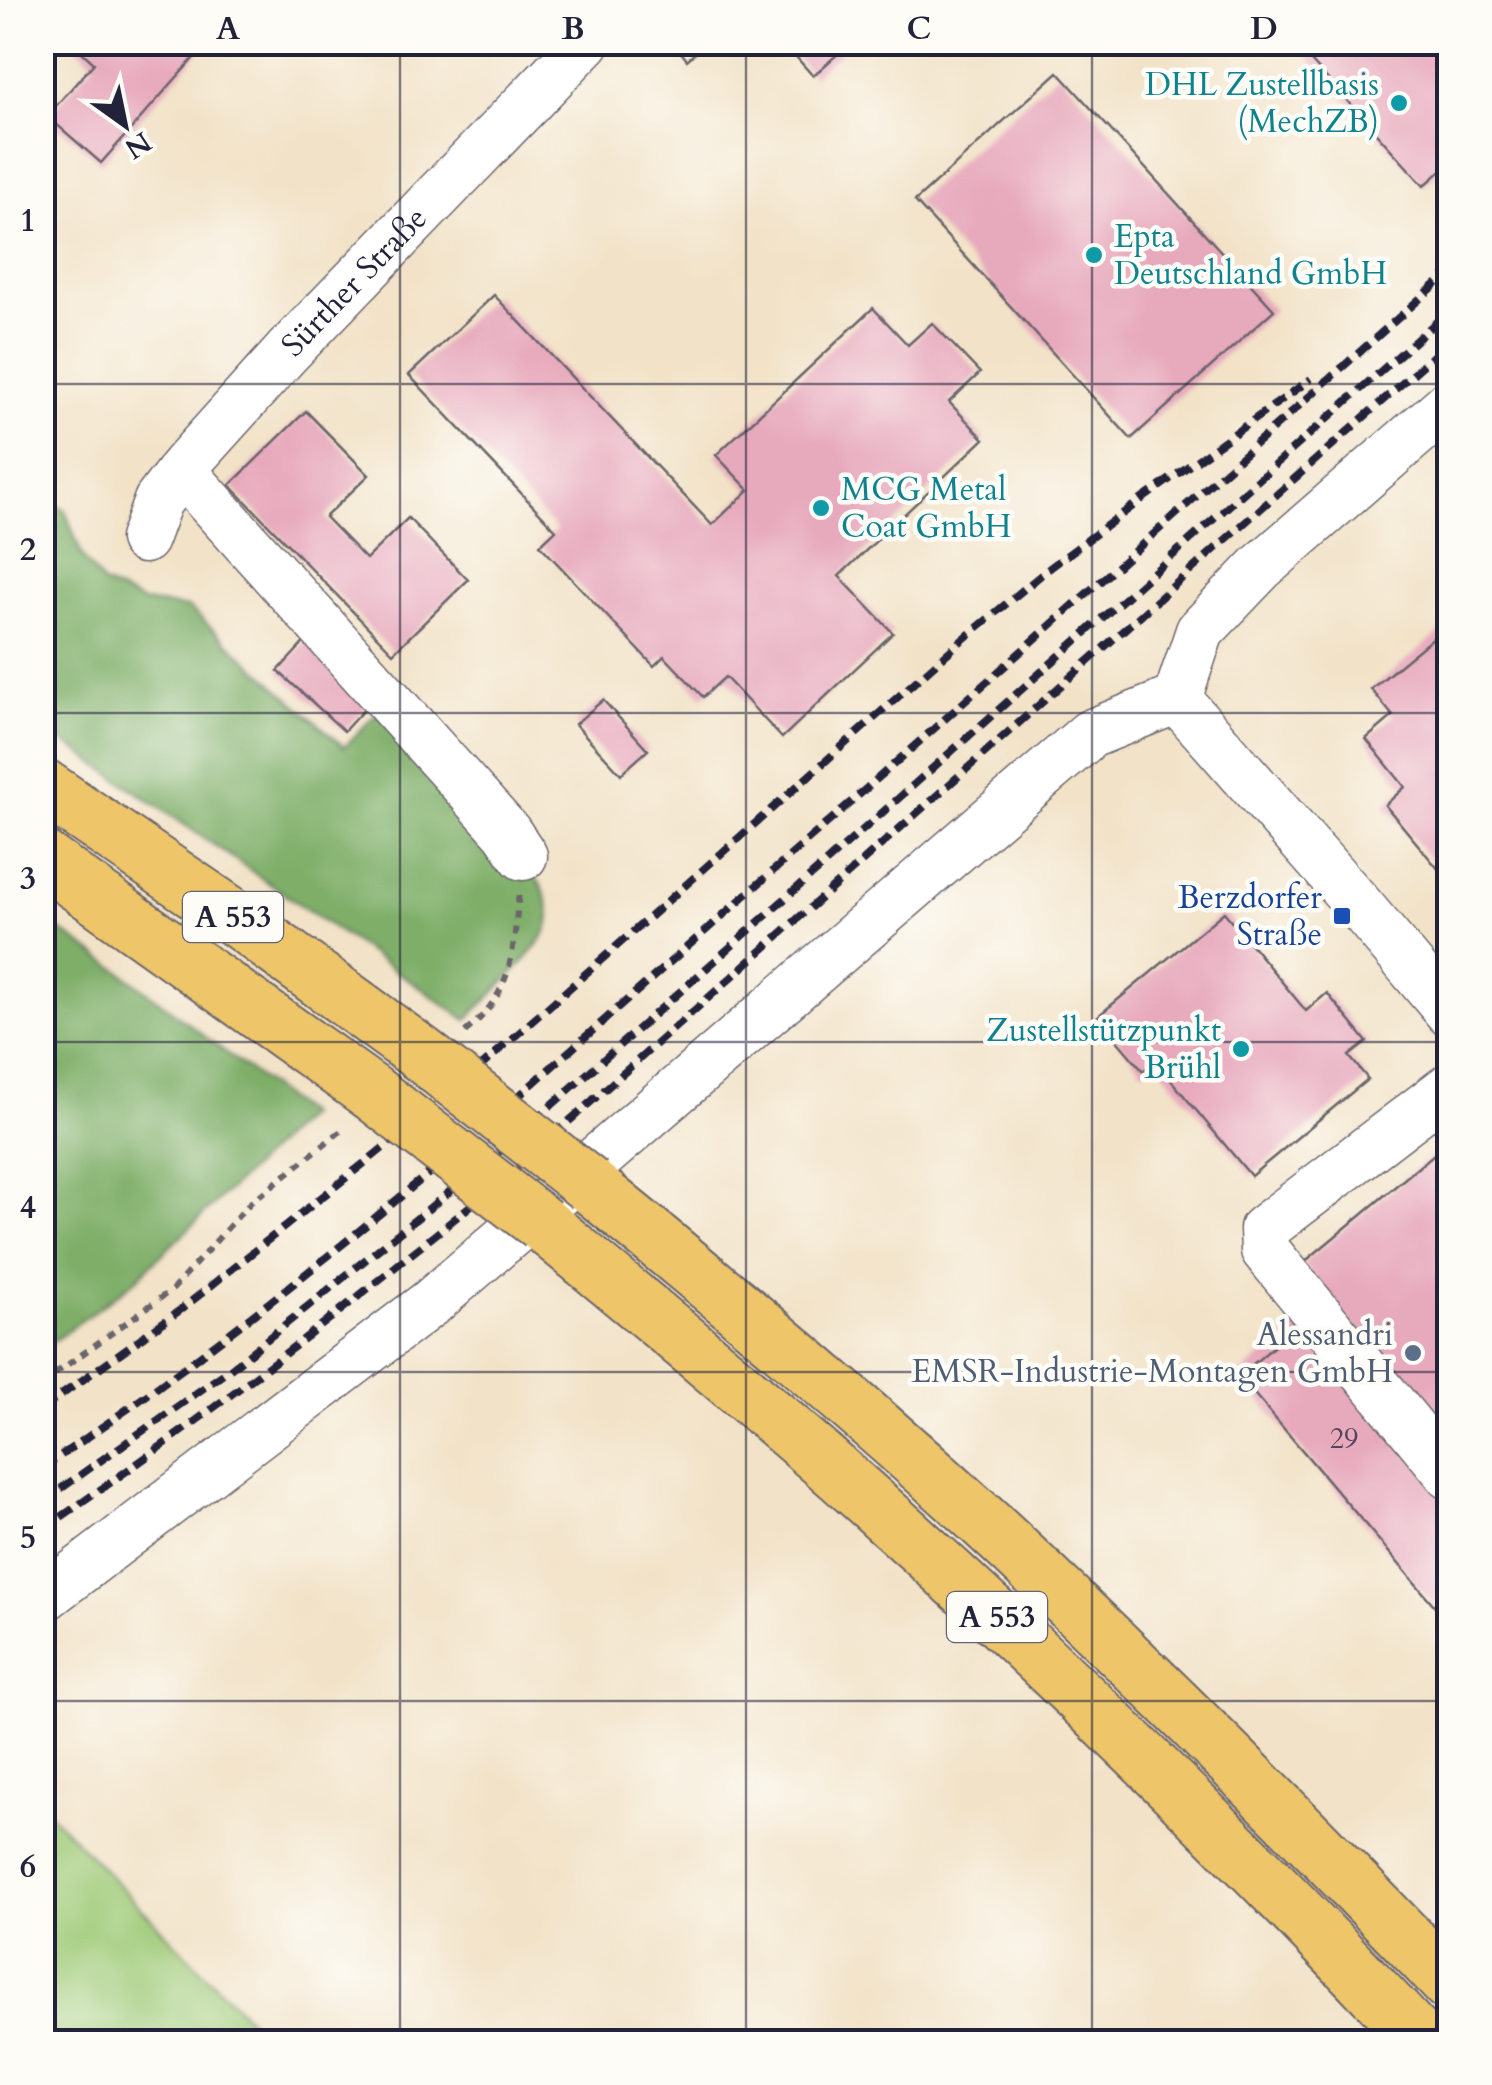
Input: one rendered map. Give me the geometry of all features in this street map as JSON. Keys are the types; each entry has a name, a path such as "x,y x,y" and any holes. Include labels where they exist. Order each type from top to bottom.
{"highway":[{"name":"A 553","path":"42,786 436,1048 589,1185 726,1297 1009,1546 1253,1780 1450,1984"},
{"name":"A 553","path":"42,858 365,1104 542,1224 713,1366 990,1611 1209,1822 1422,2042"}],"street":[{"name":"Sürther Straße","path":"144,539 158,501 181,470 286,352 586,42"},
{"path":"42,1599 433,1301 1090,734 1177,700 1200,632 1261,567 1450,403"},
{"path":"181,470 507,832 523,856"},
{"path":"1177,700 1450,1013"},
{"path":"1450,1087 1264,1229 1265,1250 1450,1475"}],"path":[{"path":"436,1048 483,1018 511,972 523,856"},
{"path":"42,1383 173,1289 250,1203 365,1104"}],"green space":[{"path":"42,498 65,510 82,556 103,584 143,602 189,608 344,747 393,697 541,885 548,904 549,924 537,946 467,1020 43,727"},
{"path":"42,918 120,971 307,1115 132,1283 43,1349"},
{"path":"42,1807 271,2042 186,2042 168,2036 149,2042 43,2042"}],"building":[{"path":"71,42 208,42 101,163 47,116 94,63"},
{"path":"673,42 708,42 687,60"},
{"path":"783,42 831,42 840,52 813,76"},
{"name":"DHL Zustellbasis (MechZB)","path":"1294,42 1450,42 1450,163 1424,186"},
{"name":"Epta Deutschland GmbH","path":"1058,72 1274,310 1131,439 915,201"},
{"name":"MCG Metal Coat GmbH","path":"494,295 712,525 749,490 716,455 873,308 908,345 932,323 980,373 949,402 984,439 839,576 893,633 782,738 725,677 703,697 664,656 654,666 540,545 556,530 409,375"},
{"path":"306,411 369,475 325,517 366,559 408,518 468,580 393,653 230,485"},
{"path":"1450,624 1450,883 1385,805 1405,787 1366,739 1393,716 1371,689"},
{"path":"310,636 376,696 344,731 278,671"},
{"path":"603,700 648,750 621,774 575,724"},
{"name":"Zustellstützpunkt Brühl","path":"1224,912 1306,1011 1327,993 1367,1042 1349,1056 1368,1079 1251,1176 1155,1061 1143,1071 1097,1017"},
{"name":"Alessandri EMSR-Industrie-Montagen GmbH","path":"1445,1145 1450,1150 1450,1442 1302,1264"},
{"path":"1299,1325 1450,1502 1450,1602 1439,1611 1239,1376"}],"railway":[{"path":"42,1468 265,1306 478,1132 1450,272"},
{"path":"42,1502 229,1370 500,1151 1450,310"},
{"path":"42,1530 283,1355 515,1169 1450,341"},
{"path":"42,1409 183,1308 442,1101 960,642 1047,570 1311,379"}],"place":[{"name":"DHL Zustellbasis (MechZB)","path":"1399,103"},
{"name":"Epta Deutschland GmbH","path":"1094,255"},
{"name":"MCG Metal Coat GmbH","path":"821,508"},
{"name":"Berzdorfer Straße","path":"1342,916"},
{"name":"Zustellstützpunkt Brühl","path":"1241,1049"},
{"name":"Alessandri EMSR-Industrie-Montagen GmbH","path":"1413,1353"}]}
